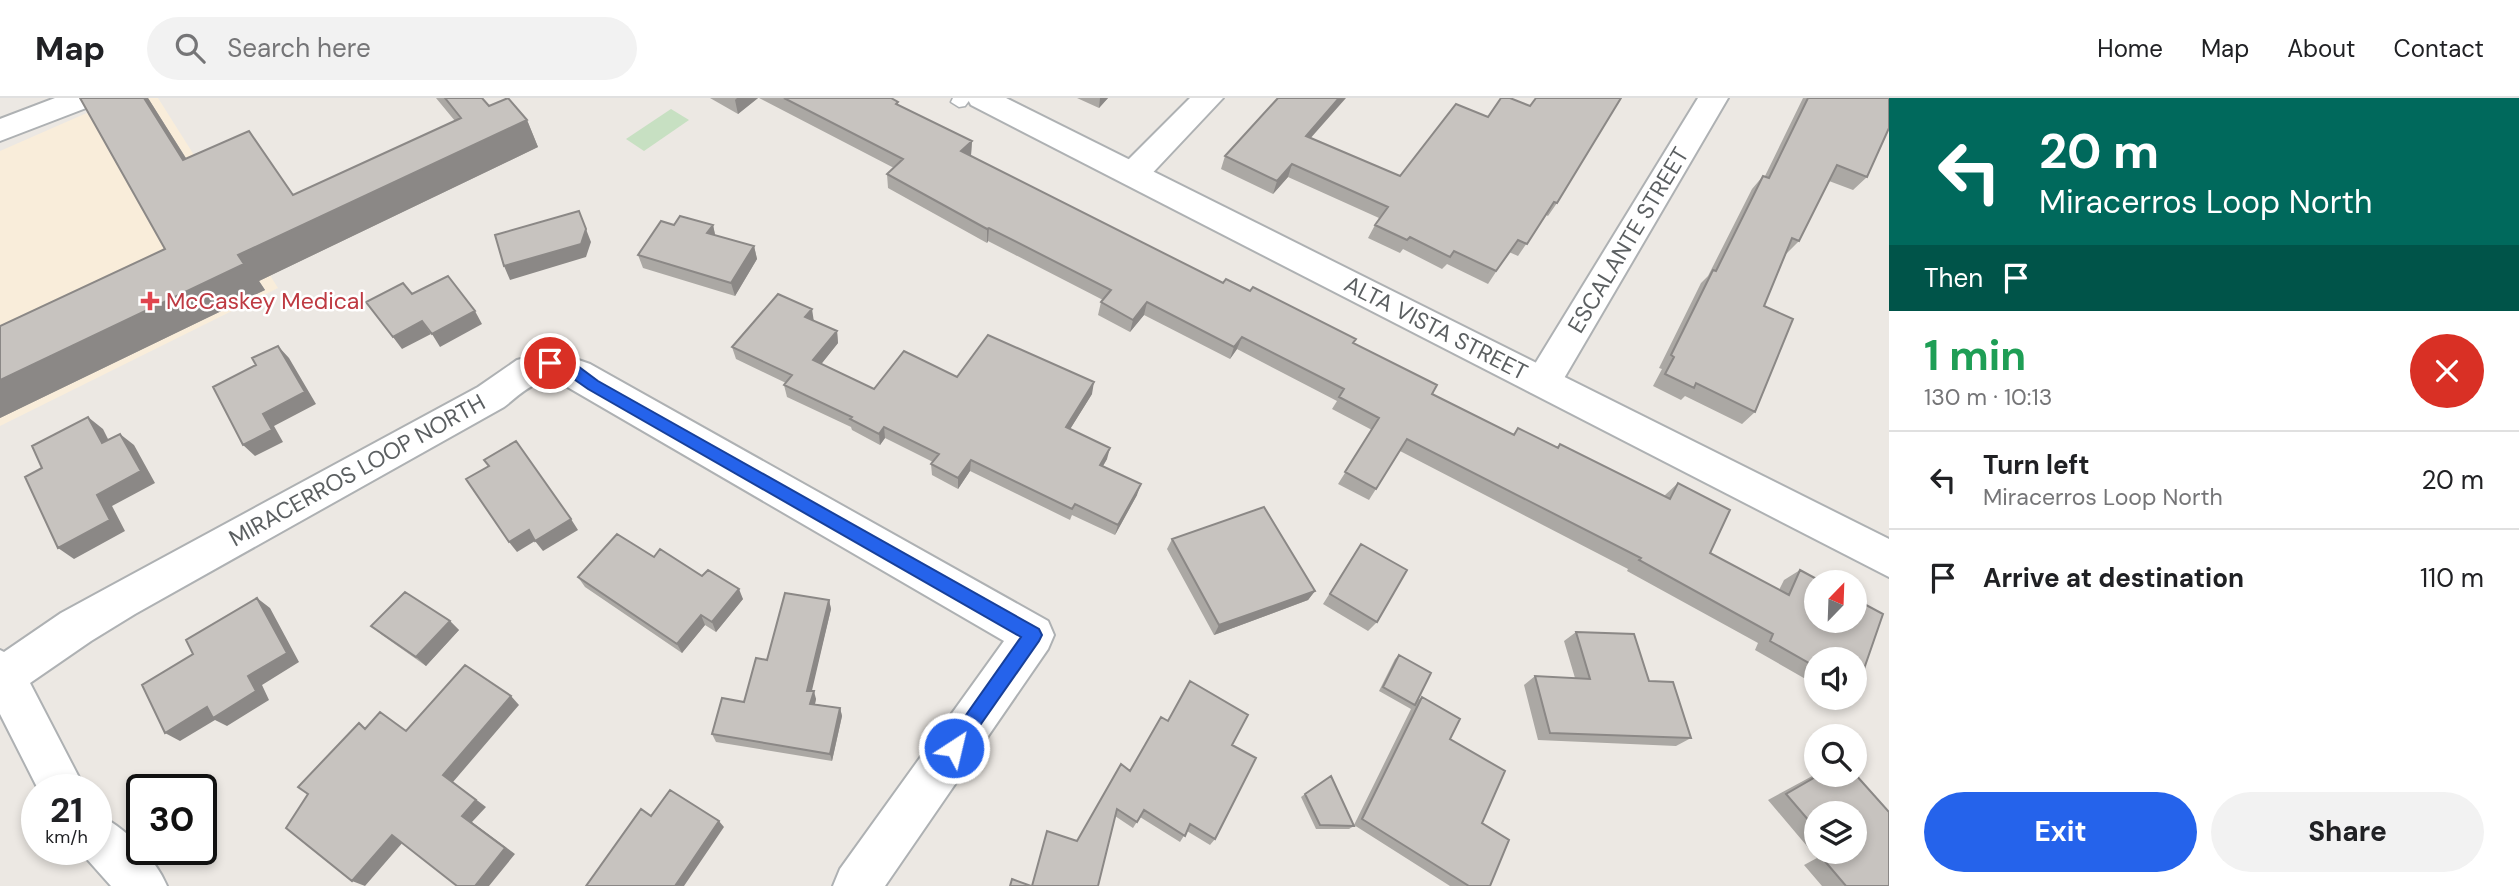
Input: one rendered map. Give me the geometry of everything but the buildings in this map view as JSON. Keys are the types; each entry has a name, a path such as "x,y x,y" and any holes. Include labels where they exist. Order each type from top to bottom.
{"street":[{"path":"0,131 83,98"},
{"path":"1133,174 1208,98"},
{"name":"ESCALANTE STREET","path":"1543,382 1713,98"},
{"name":"ALTA VISTA STREET","path":"968,99 1133,174 1889,559"},
{"name":"MIRACERROS LOOP NORTH","path":"1,675 76,626 491,397 520,375 550,363 573,371 593,385 1033,635 858,886"},
{"path":"1,675 54,774"},
{"path":"112,854 143,886"}],"shaded area":[{"path":"121,98 158,98 278,288 0,426 0,151"}],"green space":[{"path":"671,109 689,120 644,151 626,139"}],"place":[{"name":"McCaskey Medical","path":"150,301"}],"route":[{"path":"550,363 573,371 593,385 1033,635 954,748"}]}
